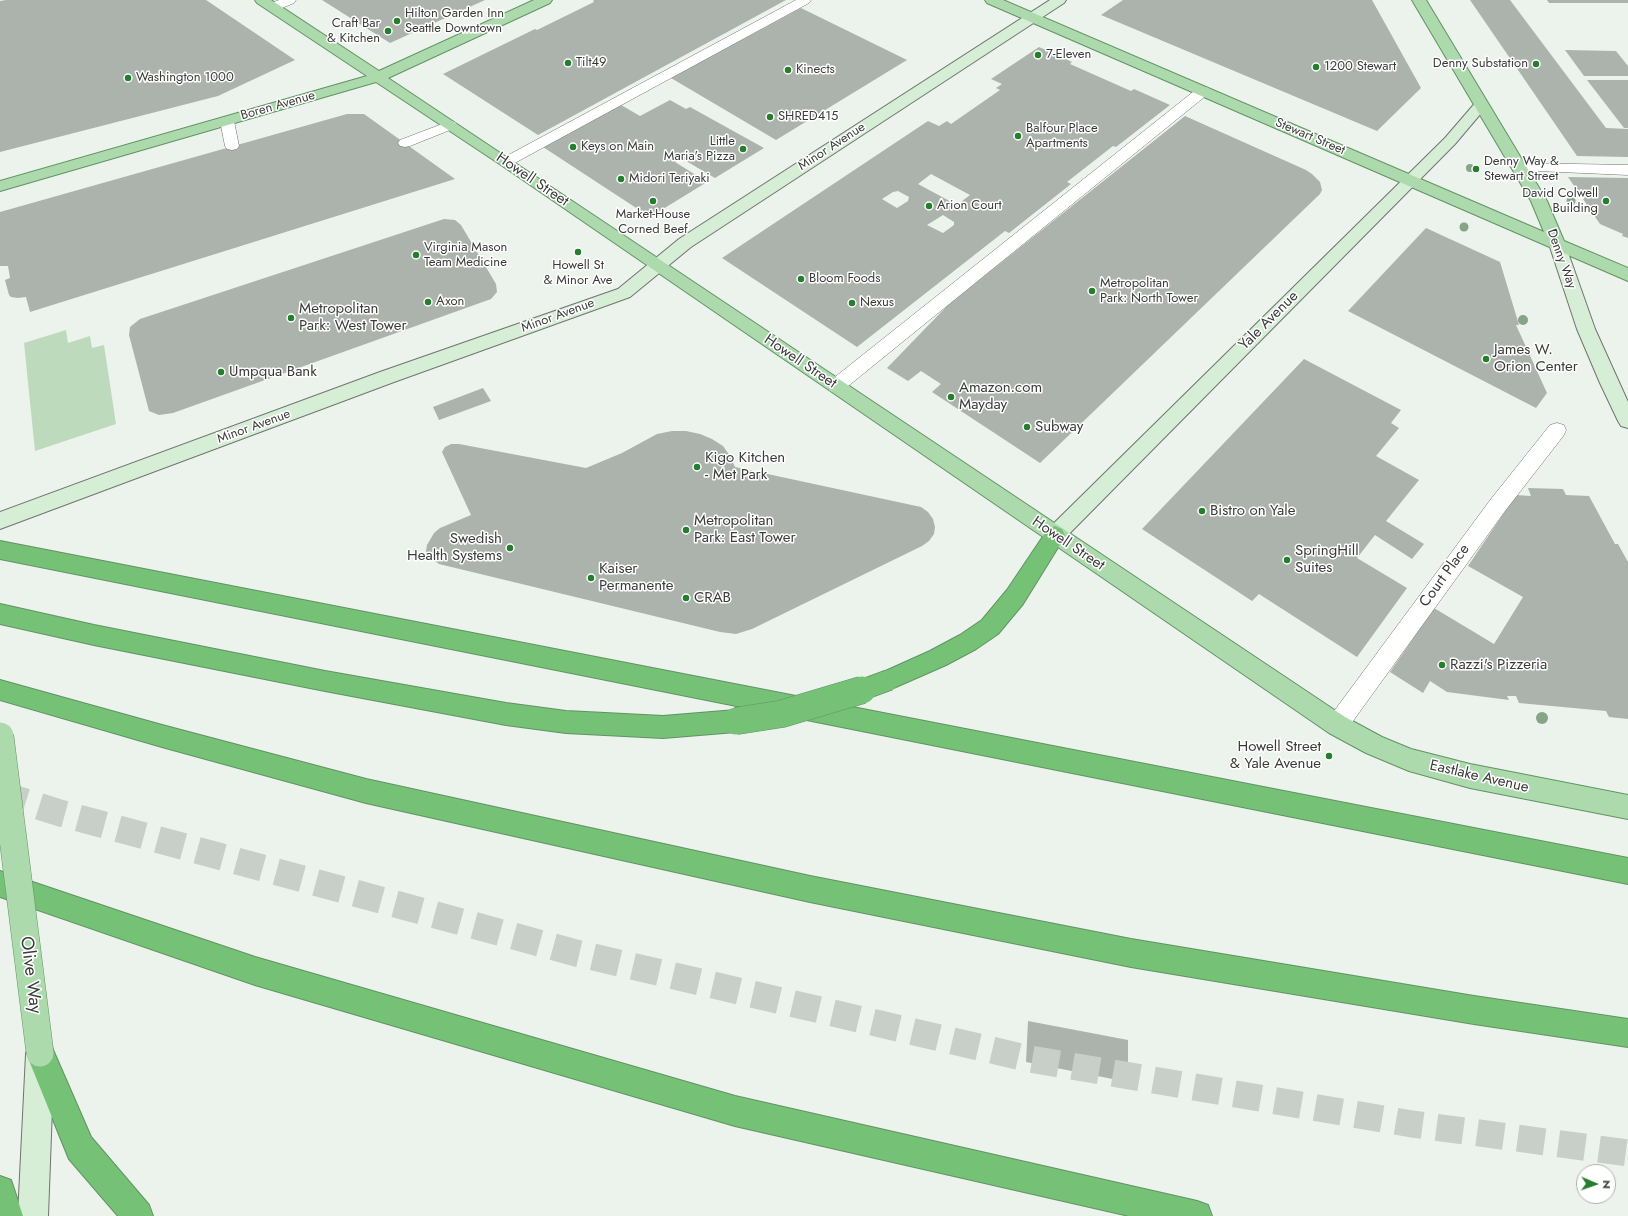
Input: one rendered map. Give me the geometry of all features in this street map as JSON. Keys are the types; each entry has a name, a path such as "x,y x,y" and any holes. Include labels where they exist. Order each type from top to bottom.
{"highway":[{"path":"0,614 94,635 317,680 506,714 566,722 656,727 736,721 781,714 845,696 889,680 938,658 990,627 1015,597 1055,535"},
{"path":"0,550 1628,871"},
{"path":"0,690 162,736 366,791 810,889 1131,953 1458,1007 1628,1033"},
{"path":"0,884 255,971 735,1112 1197,1216"},
{"path":"40,1053 80,1148 138,1216"},
{"path":"0,1191 8,1216"}],"main road":[{"name":"Boren Avenue","path":"0,186 378,77 545,0"},
{"name":"Stewart Street","path":"992,0 1628,275"},
{"name":"Denny Way","path":"1419,0 1542,207 1557,244"},
{"name":"Howell Street","path":"267,4 506,162 1337,725"},
{"name":"Eastlake Avenue","path":"1337,725 1374,745 1409,760 1470,776 1628,807"},
{"name":"Olive Way","path":"0,736 40,1053"}],"street":[{"name":"Minor Avenue","path":"0,521 387,377 624,293 685,243 1059,0"},
{"name":"Yale Avenue","path":"1055,535 1450,141 1481,105"},
{"name":"Denny Way","path":"1557,244 1586,329 1609,383 1628,421"},
{"name":"Olive Way","path":"33,1216 40,1053"}],"lane":[{"path":"267,4 290,0"},
{"path":"506,162 805,0"},
{"path":"836,386 1203,91"},
{"path":"227,121 232,146"},
{"path":"405,143 450,125"},
{"path":"1519,167 1628,170"},
{"name":"Court Place","path":"1337,725 1498,504 1557,430"}],"green space":[{"path":"66,330 68,343 90,336 92,348 104,345 116,424 35,451 24,343"}],"building":[{"name":"Washington 1000","path":"206,0 295,60 218,96 0,152 0,1"},
{"name":"Hilton Garden Inn Seattle Downtown","path":"322,0 485,0 390,43"},
{"name":"Tilt49","path":"594,0 786,0 538,135 443,74 535,29 537,30 594,2"},
{"name":"1200 Stewart","path":"1123,0 1372,0 1421,88 1377,131 1101,15"},
{"name":"Denny Substation","path":"1470,0 1510,0 1606,128 1628,129 1628,157 1577,156"},
{"path":"1547,0 1628,0 1628,3 1549,3"},
{"name":"Kinects","path":"801,8 907,60 776,140 671,78"},
{"path":"1039,47 1072,62 1070,64 1131,91 1134,89 1170,105 1116,147 1113,146 1067,182 1071,184 1009,233 1005,231 857,347 722,258 928,121 939,126 947,121 951,124 1000,90 996,88 1002,84 991,79","holes":["931,174 970,195 957,205 918,184","898,191 909,197 908,201 897,208 882,199 893,192","943,215 954,222 954,225 943,233 927,225"]},
{"path":"1565,50 1616,51 1628,66 1628,76 1584,76"},
{"path":"1587,80 1628,80 1628,128 1624,128"},
{"path":"670,100 686,109 690,107 764,148 715,178 681,158 675,162 707,182 650,217 543,147 621,105 640,116"},
{"path":"347,114 364,114 455,179 30,312 26,297 18,298 11,297 9,295 5,280 10,278 8,266 0,266 0,212"},
{"name":"Metropolitan Park: North Tower","path":"1185,116 1306,170 1320,182 1322,190 1320,194 1040,463 932,392 941,384 921,371 908,381 887,368 949,304"},
{"name":"David Colwell Building","path":"1568,177 1628,178 1628,238 1622,236 1623,234 1600,224"},
{"name":"Metropolitan Park: West Tower","path":"444,219 455,220 461,225 496,284 497,292 491,299 173,413 159,415 149,411 129,335 130,327 140,319"},
{"name":"James W. Orion Center","path":"1426,228 1500,262 1519,325 1516,325 1547,393 1536,408 1348,311"},
{"path":"1304,359 1401,410 1391,423 1399,428 1376,456 1419,480 1386,521 1424,544 1412,559 1375,535 1357,558 1407,588 1357,657 1259,594 1252,601 1142,529"},
{"path":"483,388 491,401 439,420 433,407"},
{"name":"Metropolitan Park: East Tower","path":"672,431 686,431 700,434 712,439 723,446 735,467 921,507 928,512 933,519 935,527 934,534 929,541 922,546 752,629 736,634 720,632 439,564 429,557 426,551 427,545 434,533 440,528 471,515 442,452 445,447 451,444 459,444 586,468 622,453 657,434"},
{"path":"1528,488 1563,489 1566,495 1589,496 1615,544 1618,544 1628,562 1628,719 1609,717 1606,711 1519,703 1516,696 1507,696 1509,700 1447,692 1430,681 1423,693 1390,672 1434,608 1494,644 1523,597 1468,566 1516,495 1531,496"},
{"path":"1028,1021 1128,1040 1128,1082 1026,1062"}],"tunnel":[{"path":"0,794 60,813 576,953 1030,1059 1412,1124 1628,1153"}],"place":[{"name":"Hilton Garden Inn Seattle Downtown","path":"397,21"},
{"name":"Craft Bar & Kitchen","path":"388,31"},
{"name":"7-Eleven","path":"1038,55"},
{"name":"Tilt49","path":"568,63"},
{"name":"Denny Substation","path":"1536,64"},
{"name":"1200 Stewart","path":"1316,67"},
{"name":"Kinects","path":"788,70"},
{"name":"Washington 1000","path":"128,78"},
{"name":"SHRED415","path":"770,117"},
{"name":"Balfour Place Apartments","path":"1018,136"},
{"name":"Keys on Main","path":"573,147"},
{"name":"Little Maria's Pizza","path":"743,149"},
{"name":"Denny Way & Stewart Street","path":"1476,169"},
{"name":"Midori Teriyaki","path":"621,179"},
{"name":"Market-House Corned Beef","path":"653,201"},
{"name":"David Colwell Building","path":"1606,201"},
{"name":"Arion Court","path":"929,206"},
{"name":"Howell St & Minor Ave","path":"578,252"},
{"name":"Virginia Mason Team Medicine","path":"416,255"},
{"name":"Bloom Foods","path":"801,279"},
{"name":"Metropolitan Park: North Tower","path":"1092,291"},
{"name":"Axon","path":"428,302"},
{"name":"Nexus","path":"852,303"},
{"name":"Metropolitan Park: West Tower","path":"291,318"},
{"name":"James W. Orion Center","path":"1486,359"},
{"name":"Umpqua Bank","path":"221,372"},
{"name":"Amazon.com Mayday","path":"951,397"},
{"name":"Subway","path":"1027,427"},
{"name":"Kigo Kitchen - Met Park","path":"697,467"},
{"name":"Bistro on Yale","path":"1202,511"},
{"name":"Metropolitan Park: East Tower","path":"686,530"},
{"name":"Swedish Health Systems","path":"510,548"},
{"name":"SpringHill Suites","path":"1287,560"},
{"name":"Kaiser Permanente","path":"591,578"},
{"name":"CRAB","path":"686,598"},
{"name":"Razzi's Pizzeria","path":"1442,665"},
{"name":"Howell Street & Yale Avenue","path":"1329,756"}]}
